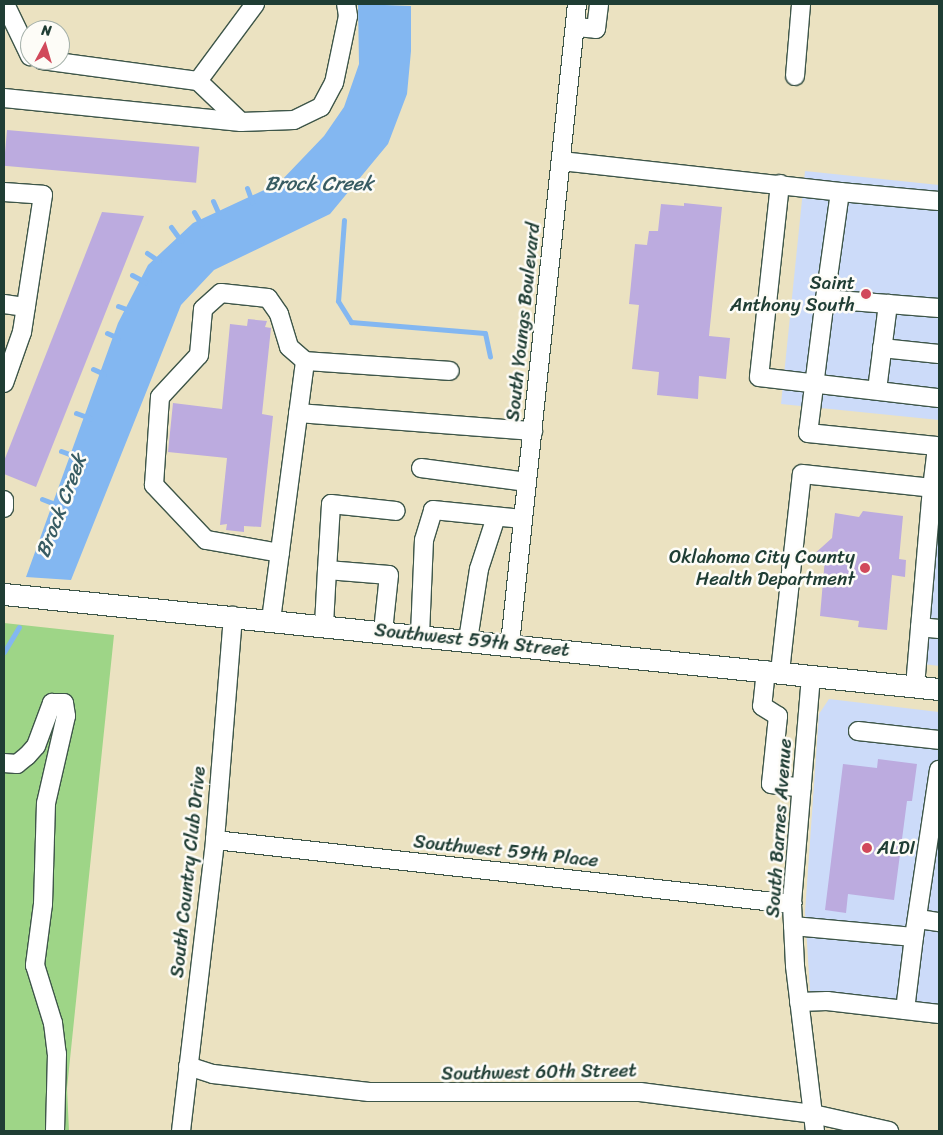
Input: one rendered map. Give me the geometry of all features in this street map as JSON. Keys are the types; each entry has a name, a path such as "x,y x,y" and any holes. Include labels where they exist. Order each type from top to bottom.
{"main road":[{"name":"Southwest 59th Street","path":"4,594 324,625 939,689"}],"street":[{"path":"5,4 20,35"},
{"path":"198,81 255,4"},
{"path":"4,98 242,122 294,120 321,107 340,62 348,16 346,4"},
{"name":"South Youngs Boulevard","path":"510,644 577,4"},
{"path":"575,27 596,30 599,4"},
{"path":"795,76 801,4"},
{"path":"70,64 198,81 242,122"},
{"path":"561,161 939,201"},
{"path":"780,184 759,377 939,398"},
{"path":"4,192 43,195 22,332 4,383"},
{"path":"840,192 808,433 938,447 932,488 915,687"},
{"path":"280,553 206,540 154,484 160,397 198,355 203,309 220,293 268,298 280,314 289,347 305,361 450,371"},
{"path":"825,299 939,308"},
{"path":"4,304 26,307"},
{"path":"877,390 888,304"},
{"path":"882,348 939,354"},
{"path":"271,620 305,361"},
{"path":"298,413 533,431"},
{"path":"421,468 527,482"},
{"path":"802,788 771,784 778,716 762,706 773,671 802,474 932,488"},
{"path":"4,500 4,508"},
{"path":"324,625 331,504 396,511"},
{"path":"420,635 424,540 433,510 523,519"},
{"path":"468,640 478,570 496,517"},
{"path":"327,570 389,575 383,631"},
{"name":"South Country Club Drive","path":"182,1131 215,840 233,616"},
{"path":"920,627 939,629"},
{"name":"South Barnes Avenue","path":"812,676 792,904 799,1002 814,1123"},
{"path":"4,763 17,764 36,746 52,703 64,703 66,716 46,803 43,904 35,965 55,1039 55,1131"},
{"path":"858,731 939,740"},
{"path":"36,746 46,743 56,753"},
{"path":"905,1010 939,770"},
{"name":"Southwest 59th Place","path":"215,840 792,904"},
{"path":"918,919 939,922"},
{"path":"793,926 914,937"},
{"path":"799,1002 827,1001 939,1014"},
{"name":"Southwest 60th Street","path":"188,1066 213,1074 369,1092 640,1092 814,1123 889,1131"}],"shaded area":[{"name":"Saint Anthony South","path":"805,171 939,185 939,420 781,404"},
{"path":"939,521 939,666 924,664"},
{"path":"829,699 939,712 939,1024 811,1006 805,912 819,714"}],"green space":[{"path":"4,623 114,635 67,1088 69,1131 4,1131"}],"water":[{"name":"Brock Creek","path":"358,4 411,6 411,51 407,94 388,144 330,214 214,270 181,305 71,580 26,577 118,323 148,265 193,223 279,183 324,136 344,107 359,64"}],"building":[{"path":"7,130 199,147 196,183 4,166"},
{"path":"684,203 722,207 709,336 730,338 726,379 699,376 698,399 657,395 659,372 632,369 639,305 629,304 635,244 647,245 649,231 658,231 661,204 684,206"},
{"path":"102,212 144,216 36,487 4,474 4,461"},
{"path":"248,319 267,321 265,327 271,328 262,414 273,416 261,527 244,526 244,532 226,530 227,524 220,525 227,458 168,452 173,403 222,409 230,324 247,326"},
{"name":"Oklahoma City County Health Department","path":"863,511 903,516 899,559 906,560 905,577 892,575 887,630 858,627 859,621 820,616 825,558 812,556 832,538 835,513 859,517"},
{"name":"ALDI","path":"878,759 917,764 912,801 907,801 894,900 848,894 846,913 825,910 843,764 877,768"}],"waterway":[{"path":"247,188 252,202"},
{"path":"213,201 220,217"},
{"path":"194,212 201,224"},
{"path":"344,220 338,301 351,322 485,333 490,356"},
{"path":"171,227 181,241"},
{"path":"147,253 159,261"},
{"path":"132,275 145,282"},
{"path":"118,306 129,310"},
{"path":"107,333 118,338"},
{"path":"93,369 104,374"},
{"path":"76,413 90,418"},
{"path":"61,451 75,456"},
{"path":"42,499 58,505"},
{"name":"Brock Creek","path":"4,652 19,627"}],"place":[{"name":"Saint Anthony South","path":"866,294"},
{"name":"Oklahoma City County Health Department","path":"865,568"},
{"name":"ALDI","path":"867,848"}]}
